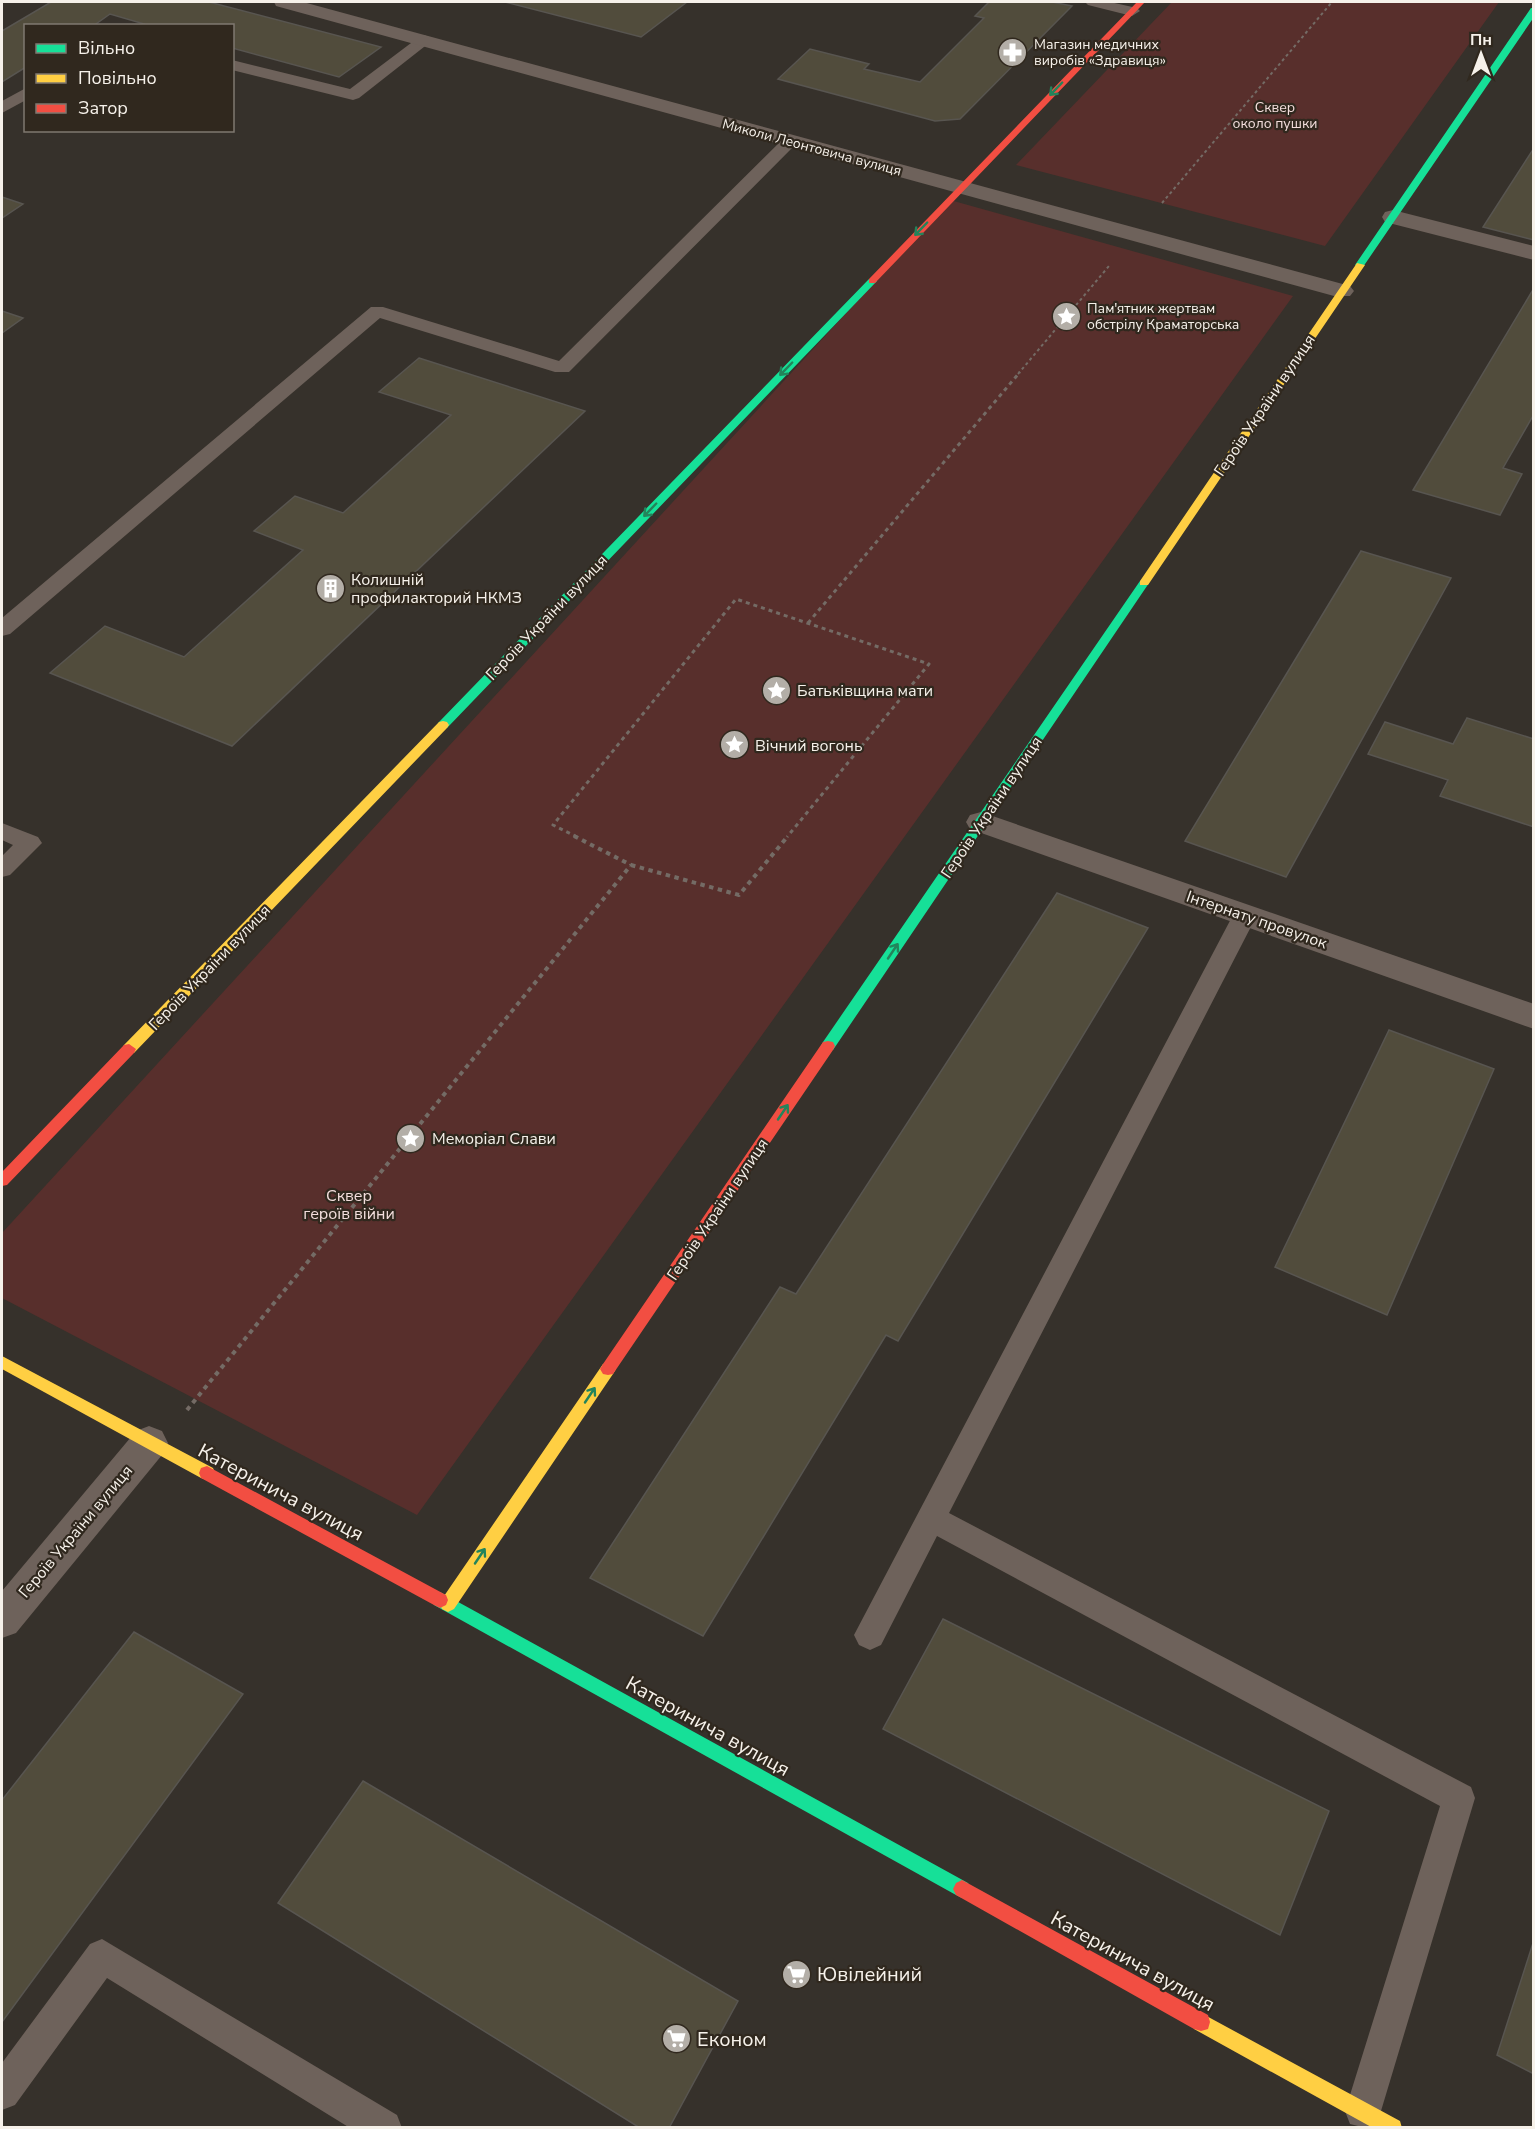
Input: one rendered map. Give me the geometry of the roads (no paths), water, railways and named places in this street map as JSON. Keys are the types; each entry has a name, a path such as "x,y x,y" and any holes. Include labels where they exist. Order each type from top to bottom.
{"street":[{"name":"Миколи Леонтовича вулиця","path":"283,2 1342,291"},
{"name":"Героїв України вулиця","path":"2,1181 1136,6"},
{"name":"Героїв України вулиця","path":"447,1604 1533,10"},
{"path":"1393,217 1533,253"},
{"name":"Інтернату провулок","path":"981,822 1533,1017"},
{"name":"Катеринича вулиця","path":"2,1362 447,1604 1393,2127"},
{"name":"Героїв України вулиця","path":"2,1620 153,1445"}],"lane":[{"path":"1093,2 1136,6"},
{"path":"234,65 353,95 424,40"},
{"path":"2,108 24,94"},
{"path":"2,629 377,311 562,368 790,141"},
{"path":"2,831 30,843 2,869"},
{"path":"870,1635 1245,915"},
{"path":"931,1518 1459,1797 1363,2111"},
{"path":"2,2092 102,1956 384,2127"}],"place":[{"name":"Магазин медичних виробів «Здравиця»","path":"1013,52"},
{"name":"Пам'ятник жертвам обстрілу Краматорська","path":"1066,316"},
{"name":"Колишній профилакторий НКМЗ","path":"330,588"},
{"name":"Батьківщина мати","path":"776,690"},
{"name":"Вічний вогонь","path":"734,745"},
{"name":"Меморіал Слави","path":"411,1138"},
{"name":"Ювілейний","path":"796,1974"},
{"name":"Економ","path":"676,2039"}],"park label":[{"name":"Сквер около пушки","path":"1275,116"},
{"name":"Сквер героїв війни","path":"349,1204"}]}
